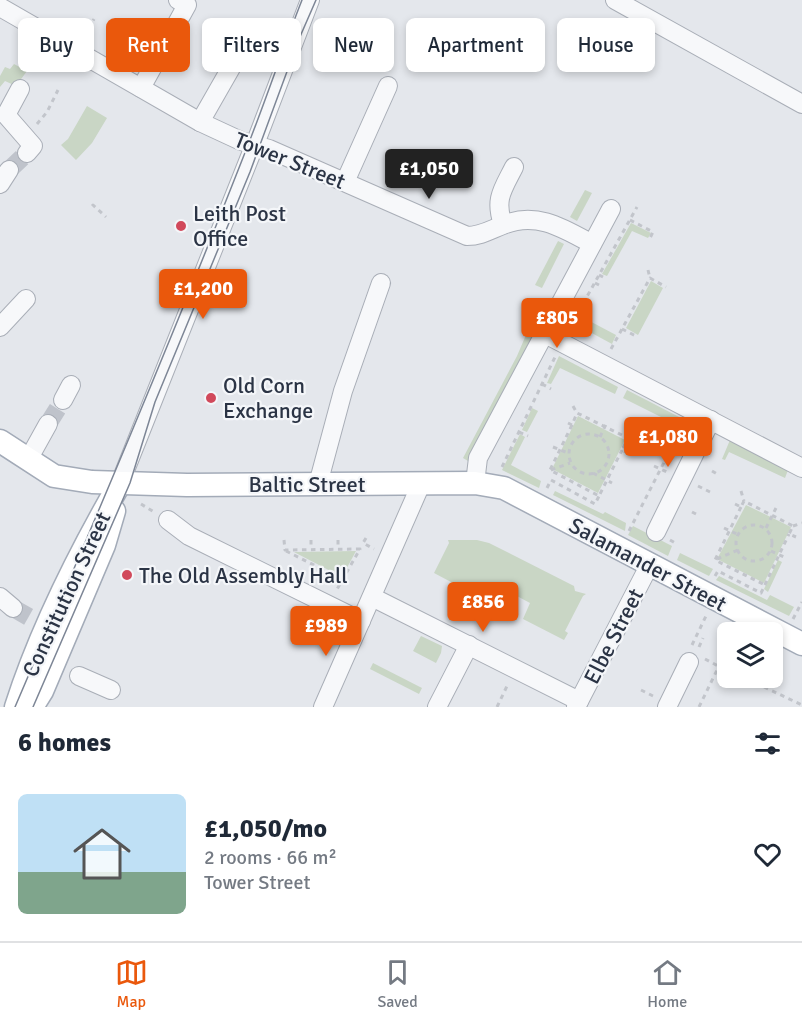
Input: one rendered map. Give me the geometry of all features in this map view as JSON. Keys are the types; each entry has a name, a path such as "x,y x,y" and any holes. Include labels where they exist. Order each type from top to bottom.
{"main road":[{"name":"Baltic Street","path":"0,441 54,476 86,481 187,485 484,484"},
{"name":"Constitution Street","path":"16,707 41,624 120,483"},
{"name":"Constitution Street","path":"32,707 42,691 65,670 104,545 120,483"},
{"name":"Salamander Street","path":"484,484 504,488 802,644"}],"street":[{"path":"141,88 187,5 178,0"},
{"name":"Constitution Street","path":"120,483 310,0"},
{"path":"615,0 649,18"},
{"path":"645,0 649,18"},
{"name":"Tower Street","path":"13,8 200,122 467,236 480,236 519,219 535,219 562,227 592,244"},
{"path":"655,21 802,104"},
{"path":"200,122 231,86 236,72"},
{"path":"345,182 388,86"},
{"path":"20,89 6,115 26,145"},
{"path":"503,225 498,211 498,201 514,167"},
{"path":"484,484 478,458 611,208"},
{"path":"318,484 343,391 381,284"},
{"path":"0,327 26,299"},
{"path":"545,334 802,468"},
{"path":"656,532 711,420"},
{"path":"28,460 48,424"},
{"path":"323,707 421,484"},
{"path":"168,520 189,536 361,621"},
{"name":"Elbe Street","path":"577,704 650,564"},
{"path":"372,597 514,668 577,704"},
{"path":"437,707 468,645"},
{"path":"668,707 692,657"},
{"path":"65,670 111,690"}],"path":[{"path":"26,145 58,90"},
{"path":"92,206 105,217"},
{"path":"484,484 519,432 562,342 637,207"},
{"path":"630,220 653,232 649,240"},
{"path":"603,364 650,278 648,270"},
{"path":"599,275 607,279"},
{"path":"650,278 666,287"},
{"path":"595,283 603,287"},
{"path":"635,294 640,296"},
{"path":"631,301 636,303"},
{"path":"622,329 638,337"},
{"path":"542,384 551,389"},
{"path":"531,406 538,409"},
{"path":"573,406 577,413 628,438 636,436"},
{"path":"621,549 690,410"},
{"path":"550,470 577,413"},
{"path":"600,437 607,422"},
{"path":"519,432 528,436"},
{"path":"592,473 601,469 608,459 607,447 600,437 591,434 579,437 571,445 569,453 571,462 580,472 592,473 612,483"},
{"path":"551,480 595,504 628,438"},
{"path":"663,446 670,449"},
{"path":"553,447 569,453"},
{"path":"622,450 628,453"},
{"path":"550,470 571,462"},
{"path":"550,470 599,496"},
{"path":"712,471 717,474"},
{"path":"538,506 555,473"},
{"path":"704,489 710,492"},
{"path":"715,560 744,501 741,491"},
{"path":"639,495 645,498"},
{"path":"744,501 793,526"},
{"path":"735,504 741,507"},
{"path":"766,529 776,508"},
{"path":"718,571 761,593 793,526 802,523"},
{"path":"751,525 766,529 772,539 771,551 764,558 753,561 744,557 738,550 736,542 739,535 743,529 751,525"},
{"path":"724,528 739,535"},
{"path":"789,534 796,537"},
{"path":"284,540 285,550"},
{"path":"311,540 311,549"},
{"path":"338,540 338,549"},
{"path":"285,550 360,549 328,605"},
{"path":"285,550 342,580"},
{"path":"715,560 738,550"},
{"path":"771,551 784,557"},
{"path":"715,560 765,585"},
{"path":"703,638 692,657 686,658 722,564"},
{"path":"496,707 514,668"},
{"path":"699,707 717,670"},
{"path":"766,688 802,705"}],"green space":[{"path":"14,64 18,66 18,72 26,72 16,86 5,81 0,87 0,76 5,67 10,69"},
{"path":"87,106 107,118 92,143 76,160 61,145 68,139"},
{"path":"585,190 592,193 577,221 570,217"},
{"path":"631,223 651,233 648,238 632,231 607,276 602,274"},
{"path":"558,241 564,244 542,288 535,285"},
{"path":"651,281 663,288 638,335 626,328"},
{"path":"540,302 550,304 468,461 463,458 517,356"},
{"path":"582,317 616,335 612,344 577,325"},
{"path":"559,356 618,387 615,394 560,368 551,384 547,383"},
{"path":"627,390 683,419 678,431 673,429 675,424 623,398"},
{"path":"532,408 538,411 527,432 522,430"},
{"path":"578,416 625,440 598,493 552,469"},
{"path":"520,434 525,437 511,465 541,481 539,488 502,470"},
{"path":"730,440 788,470 785,478 729,452 725,460 722,459"},
{"path":"555,491 626,523 625,531 553,495"},
{"path":"746,505 791,527 764,583 717,559"},
{"path":"633,526 672,546 668,556 628,535"},
{"path":"448,540 477,540 489,543 574,586 575,591 586,594 565,631 568,633 564,640 523,619 530,603 496,585 487,601 434,573 449,543"},
{"path":"356,551 342,577 294,552"},
{"path":"680,553 713,569 709,576 677,560"},
{"path":"778,560 782,562 768,592 764,589"},
{"path":"719,576 767,600 770,595 794,607 789,616 716,580"},
{"path":"421,636 442,646 436,663 413,651"},
{"path":"373,663 422,688 419,694 370,669"}],"tunnel":[{"path":"9,170 27,153"},
{"path":"48,424 63,400"},
{"path":"13,608 34,620"}],"tram line":[{"path":"15,707 192,286 302,0"},
{"path":"33,707 130,483 155,402 250,172 299,39 316,0"}],"place":[{"name":"Leith Post Office","path":"181,226"},
{"name":"Old Corn Exchange","path":"211,398"},
{"name":"The Old Assembly Hall","path":"127,575"}]}
